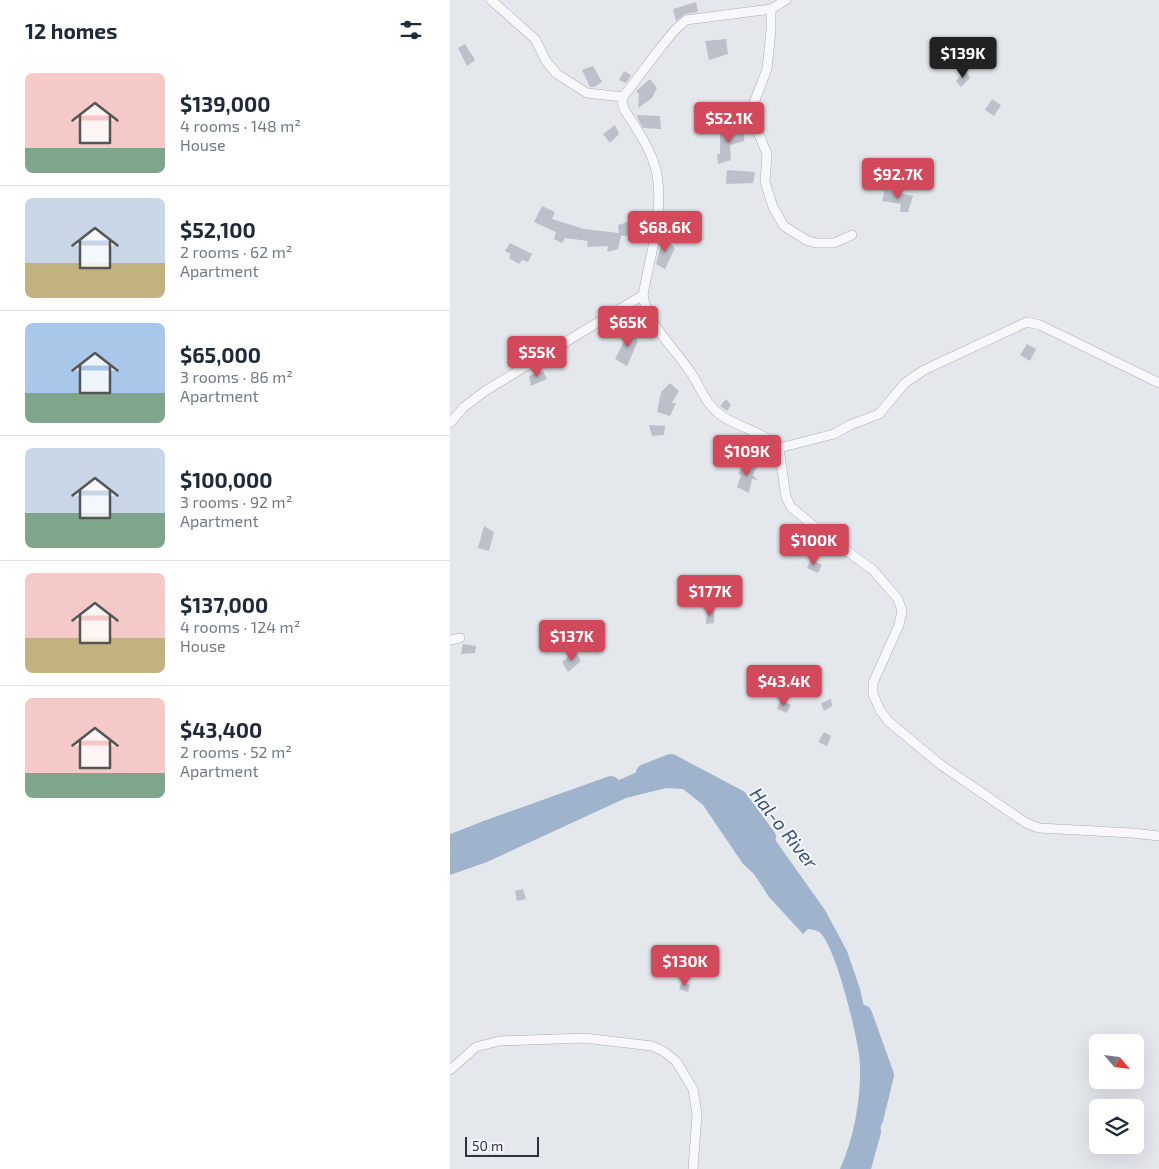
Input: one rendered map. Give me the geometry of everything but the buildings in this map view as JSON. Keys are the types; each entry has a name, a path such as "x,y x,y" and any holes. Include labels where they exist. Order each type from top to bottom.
{"street":[{"path":"491,0 535,39 546,62 556,74 588,93 623,97"},
{"path":"786,0 771,9 686,20 661,47 623,97 624,109 646,143 656,170 659,217 643,295 644,307 692,374 704,398 713,408 722,416 762,436 779,448 786,498 790,507 874,570 898,599 902,611 899,625 874,683 873,694 880,710 888,721 941,765 1026,823 1039,828 1159,836"},
{"path":"771,9 767,69 752,108 753,120 767,154 765,182 773,207 784,226 816,244 834,243 852,234"},
{"path":"450,423 464,408 486,390 643,295"},
{"path":"779,448 834,434 850,425 879,414 905,383 924,370 1027,322 1040,325 1159,383"},
{"path":"450,640 460,638"},
{"path":"450,1070 476,1047 499,1041 584,1038 652,1046 676,1061 692,1089 697,1114 693,1169"}],"water":[{"path":"680,764 696,769 771,834 825,910 847,951 860,989 878,1070 881,1133 871,1169 840,1169 856,1118 860,1065 846,994 832,954 819,932 808,929 803,934 769,897 754,874 743,864 703,805 683,789 666,788 626,798 487,862 450,875 450,850 488,837 651,766"}],"waterway":[{"name":"Hal-o River","path":"645,773 671,763 739,799 767,837"},
{"name":"Hal-o River","path":"450,844 611,785"},
{"name":"Hal-o River","path":"863,1014 885,1075 874,1120"}]}
